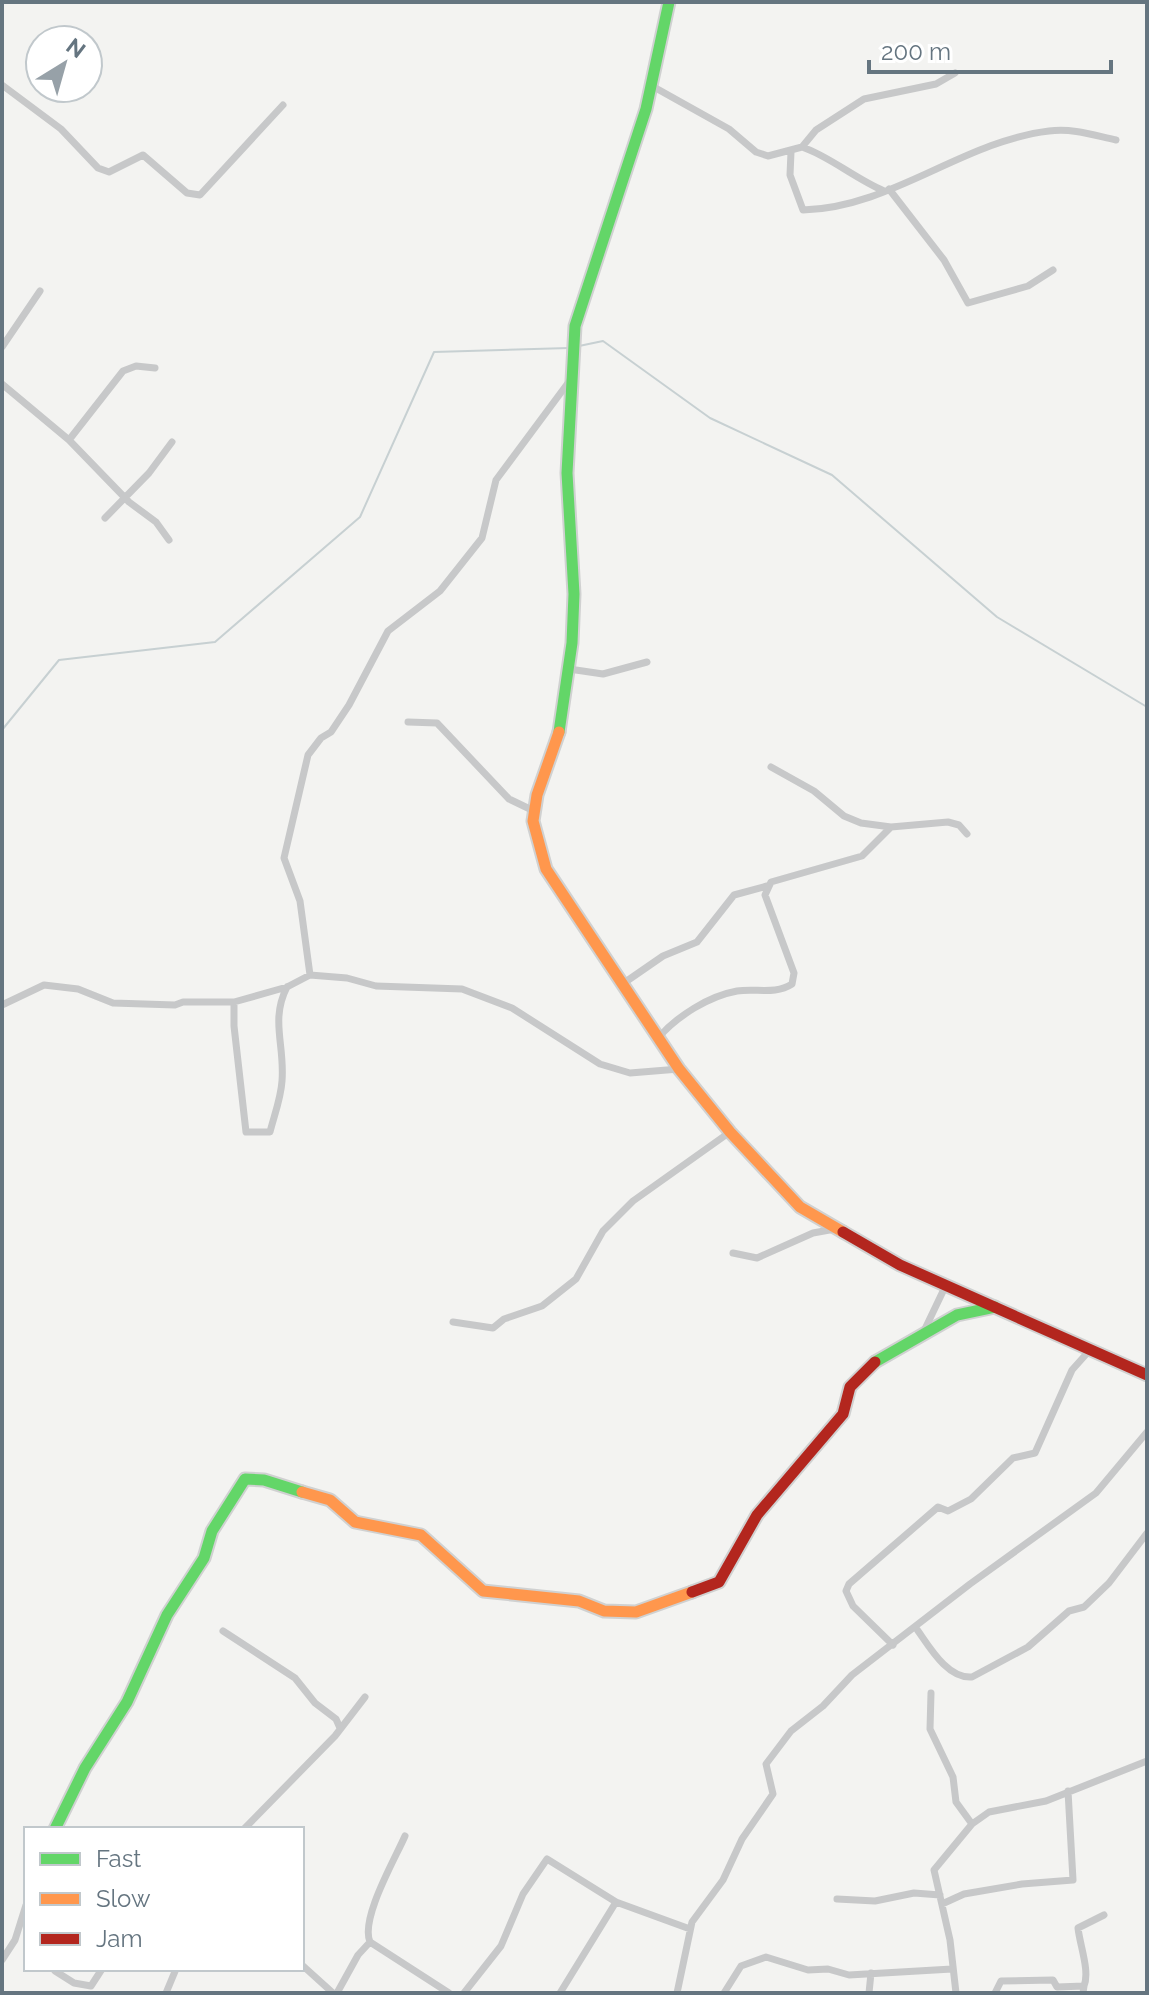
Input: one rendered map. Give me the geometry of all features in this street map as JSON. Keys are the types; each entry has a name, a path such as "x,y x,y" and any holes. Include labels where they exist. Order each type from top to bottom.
{"street":[{"path":"669,2 652,86 628,170 580,306 571,379 567,473 574,594 569,669 562,724 534,811 534,834 546,869 679,1069 730,1132 800,1207 945,1287 1147,1375"},
{"path":"652,86 729,129 756,152 768,156 802,147 816,130 864,99 936,84 955,73"},
{"path":"2,85 61,129 98,168 109,172 143,155 187,193 200,195 283,105"},
{"path":"791,152 790,175 803,210 831,209 887,190 995,145 1049,131 1084,131 1116,140"},
{"path":"802,147 822,153 856,179 887,190 944,260 968,303 1028,286 1053,270"},
{"path":"2,347 40,291"},
{"path":"69,440 123,371 136,366 155,368"},
{"path":"310,975 300,901 284,858 308,755 321,738 331,732 349,705 388,631 440,591 482,538 496,480 571,379"},
{"path":"2,384 69,440 123,496 156,522 169,540"},
{"path":"105,518 123,496 149,473 172,442"},
{"path":"569,669 603,674 647,662"},
{"path":"408,722 437,723 509,799 534,811"},
{"path":"771,767 814,791 844,816 861,823 891,827 948,822 959,825 967,834"},
{"path":"621,985 663,956 697,942 734,895 862,856 891,827"},
{"path":"658,1038 667,1027 719,996 741,990 784,989 792,984 794,973 765,895 769,885"},
{"path":"2,1005 44,985 78,989 113,1003 234,1002 287,987 310,975 347,978 376,986 462,989 512,1008 600,1064 630,1073 679,1069"},
{"path":"234,1002 246,1132 270,1132 282,1085 283,1054 276,1008 287,987"},
{"path":"453,1322 493,1328 504,1319 542,1306 576,1279 603,1231 633,1201 730,1132"},
{"path":"733,1253 757,1258 813,1233 835,1229"},
{"path":"918,1339 945,1287"},
{"path":"56,1827 91,1758 127,1702 167,1615 204,1558 212,1531 245,1479 264,1480 330,1500 355,1522 421,1535 446,1561 483,1591 579,1601 604,1611 636,1612 719,1582 757,1515 843,1414 856,1378 887,1353 918,1339 957,1315 996,1307"},
{"path":"893,1645 853,1606 846,1591 849,1584 938,1507 948,1511 971,1499 1013,1458 1035,1453 1072,1370 1089,1351"},
{"path":"677,1993 690,1929 723,1880 752,1822 773,1794 768,1760 798,1724 823,1706 859,1669 1096,1493 1147,1432"},
{"path":"916,1628 945,1665 965,1678 972,1677 1028,1647 1069,1611 1084,1607 1109,1583 1147,1533"},
{"path":"223,1631 295,1678 315,1703 336,1719 340,1728"},
{"path":"931,1693 930,1729 953,1777 956,1802 972,1824"},
{"path":"246,1827 340,1728 365,1697"},
{"path":"956,1993 934,1870 972,1824 989,1812 1046,1801 1147,1761"},
{"path":"942,1904 964,1894 1022,1884 1073,1880 1068,1791"},
{"path":"405,1836 374,1905 366,1933 370,1942 449,1993"},
{"path":"463,1992 501,1946 523,1894 547,1859 616,1902 690,1929"},
{"path":"837,1899 875,1901 914,1893 940,1895"},
{"path":"560,1993 616,1902"},
{"path":"2,1960 15,1940 24,1911"},
{"path":"995,1993 1001,1981 1023,1979 1053,1980 1057,1987 1083,1990 1087,1977 1080,1956 1078,1928 1104,1915"},
{"path":"304,1967 335,1993 358,1955 370,1942"},
{"path":"724,1993 741,1966 766,1957 808,1970 828,1969 849,1975 952,1969"},
{"path":"55,1971 74,1983 91,1986 101,1971"},
{"path":"166,1993 175,1971"},
{"path":"869,1993 871,1973"}],"waterway":[{"path":"579,346 603,341 710,418 832,475 997,617 1147,707"},
{"path":"2,730 59,660 215,642 360,517 434,352 569,348"}],"traffic: fast":[{"path":"559,732 572,643 574,594 567,473 575,326 646,109 669,2"},
{"path":"875,1362 957,1315 995,1307"},
{"path":"56,1827 85,1768 127,1702 167,1615 204,1558 212,1531 245,1479 264,1480 302,1492"}],"traffic: slow":[{"path":"559,732 537,795 533,821 546,869 679,1069 730,1132 800,1207 843,1232"},
{"path":"302,1492 330,1500 355,1522 421,1535 483,1591 579,1601 604,1611 636,1612 692,1592"}],"traffic: jam":[{"path":"843,1232 900,1265 1147,1375"},
{"path":"692,1592 719,1582 757,1515 843,1414 850,1387 875,1362"}]}
